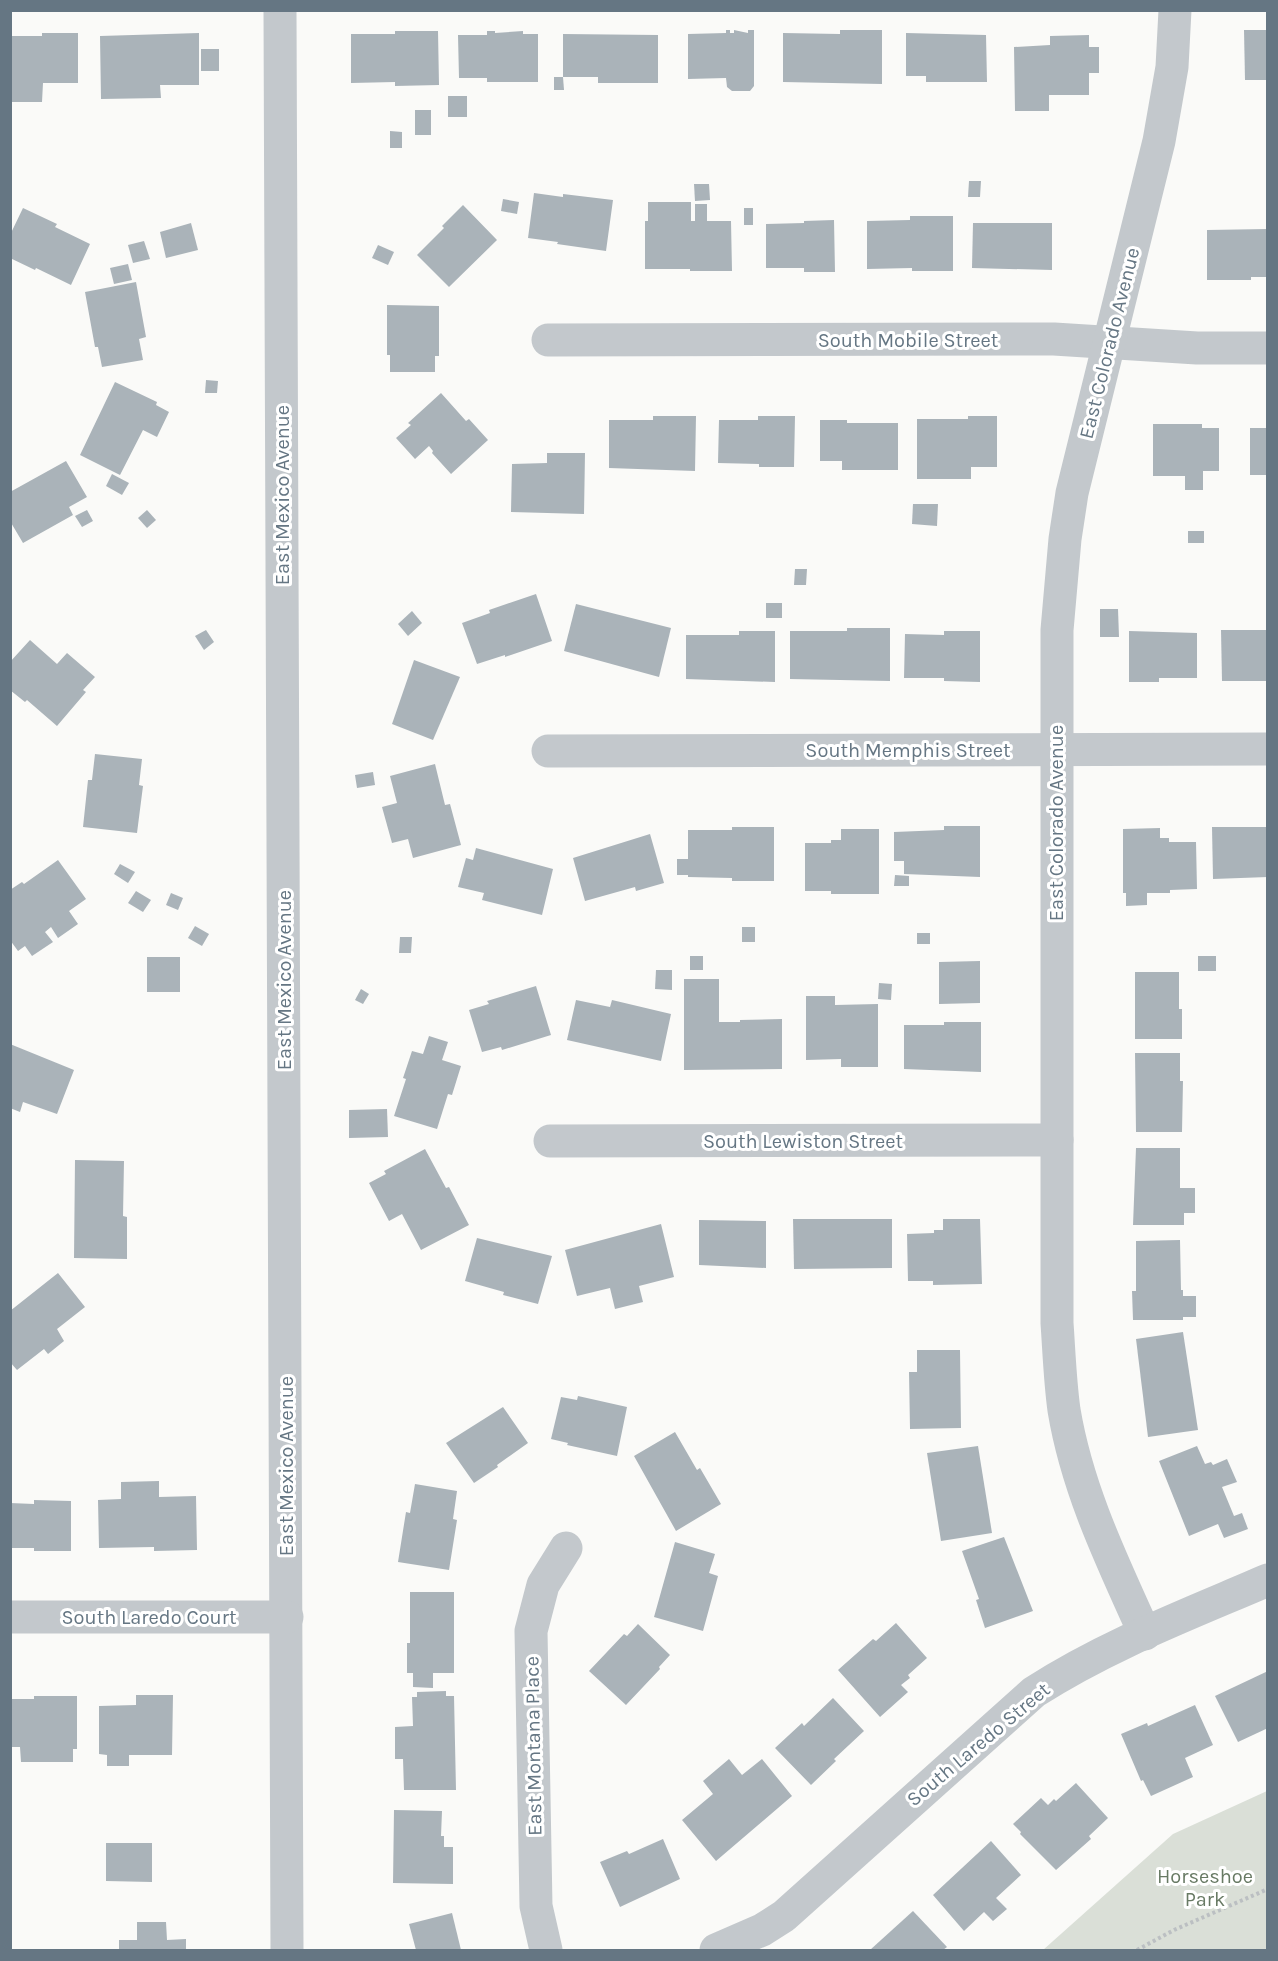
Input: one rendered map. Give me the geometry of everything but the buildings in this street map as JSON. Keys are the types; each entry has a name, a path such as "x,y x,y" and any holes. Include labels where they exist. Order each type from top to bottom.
{"street":[{"name":"East Mexico Avenue","path":"280,10 287,1950"},
{"name":"East Colorado Avenue","path":"1145,1634 1094,1520 1077,1465 1064,1409 1057,1323 1057,630 1065,539 1072,493 1159,141 1172,67 1175,10"},
{"name":"South Mobile Street","path":"548,340 1054,339 1197,348 1268,348"},
{"name":"South Memphis Street","path":"548,751 1268,749"},
{"name":"South Lewiston Street","path":"549,1141 1057,1140"},
{"name":"East Montana Place","path":"546,1950 536,1906 531,1632 543,1585 566,1548"},
{"name":"South Laredo Street","path":"716,1950 762,1930 784,1916 1034,1692 1067,1671 1268,1580"},
{"name":"South Laredo Court","path":"10,1617 286,1617"}],"path":[{"path":"1137,1950 1174,1930 1268,1889"}],"green space":[{"name":"Horseshoe Park","path":"1267,1791 1267,1950 1043,1950 1173,1834"}]}
